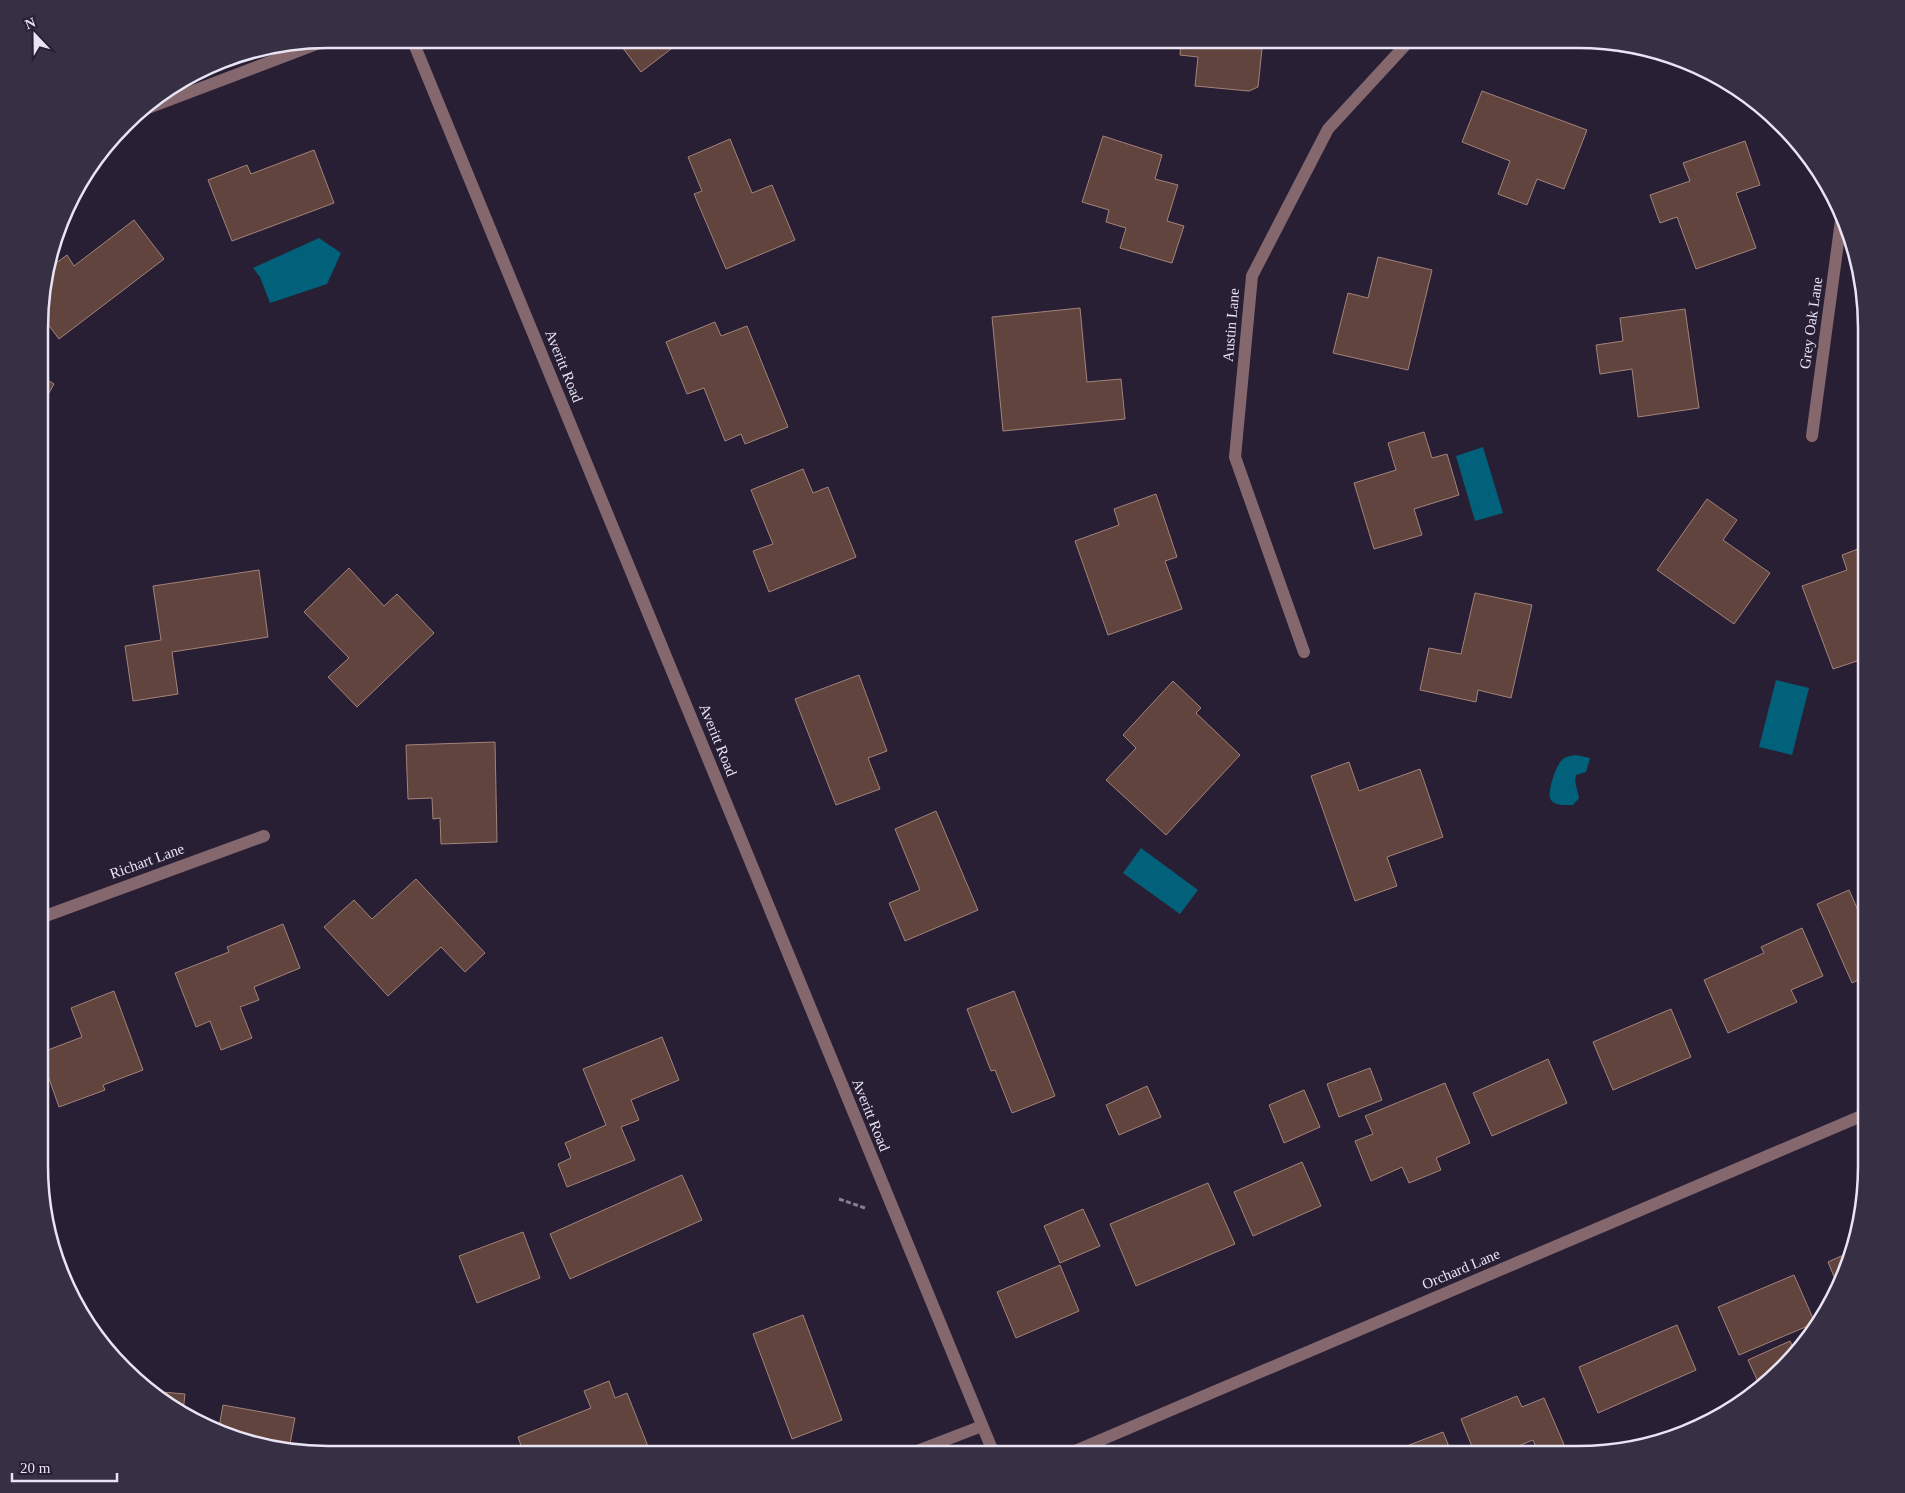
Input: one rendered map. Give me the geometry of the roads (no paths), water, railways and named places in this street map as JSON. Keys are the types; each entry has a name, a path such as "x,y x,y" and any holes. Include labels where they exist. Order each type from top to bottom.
{"street":[{"path":"158,104 305,48"},
{"name":"Averitt Road","path":"416,48 991,1446"},
{"name":"Austin Lane","path":"1304,652 1235,457 1252,276 1328,129 1403,48"},
{"name":"Grey Oak Lane","path":"1812,436 1840,229"},
{"name":"Richart Lane","path":"48,915 264,836"},
{"name":"Orchard Lane","path":"1087,1446 1858,1117"},
{"path":"930,1446 982,1426"}],"water":[{"path":"319,238 341,253 327,284 270,303 260,277 253,268"},
{"path":"1483,447 1503,513 1475,521 1456,456"},
{"path":"1776,680 1809,688 1792,755 1759,747"},
{"path":"1576,755 1590,758 1586,772 1576,775 1575,781 1579,798 1573,805 1555,803 1551,800 1550,792 1557,768 1565,758"},
{"path":"1141,848 1198,890 1180,914 1123,873"}]}
